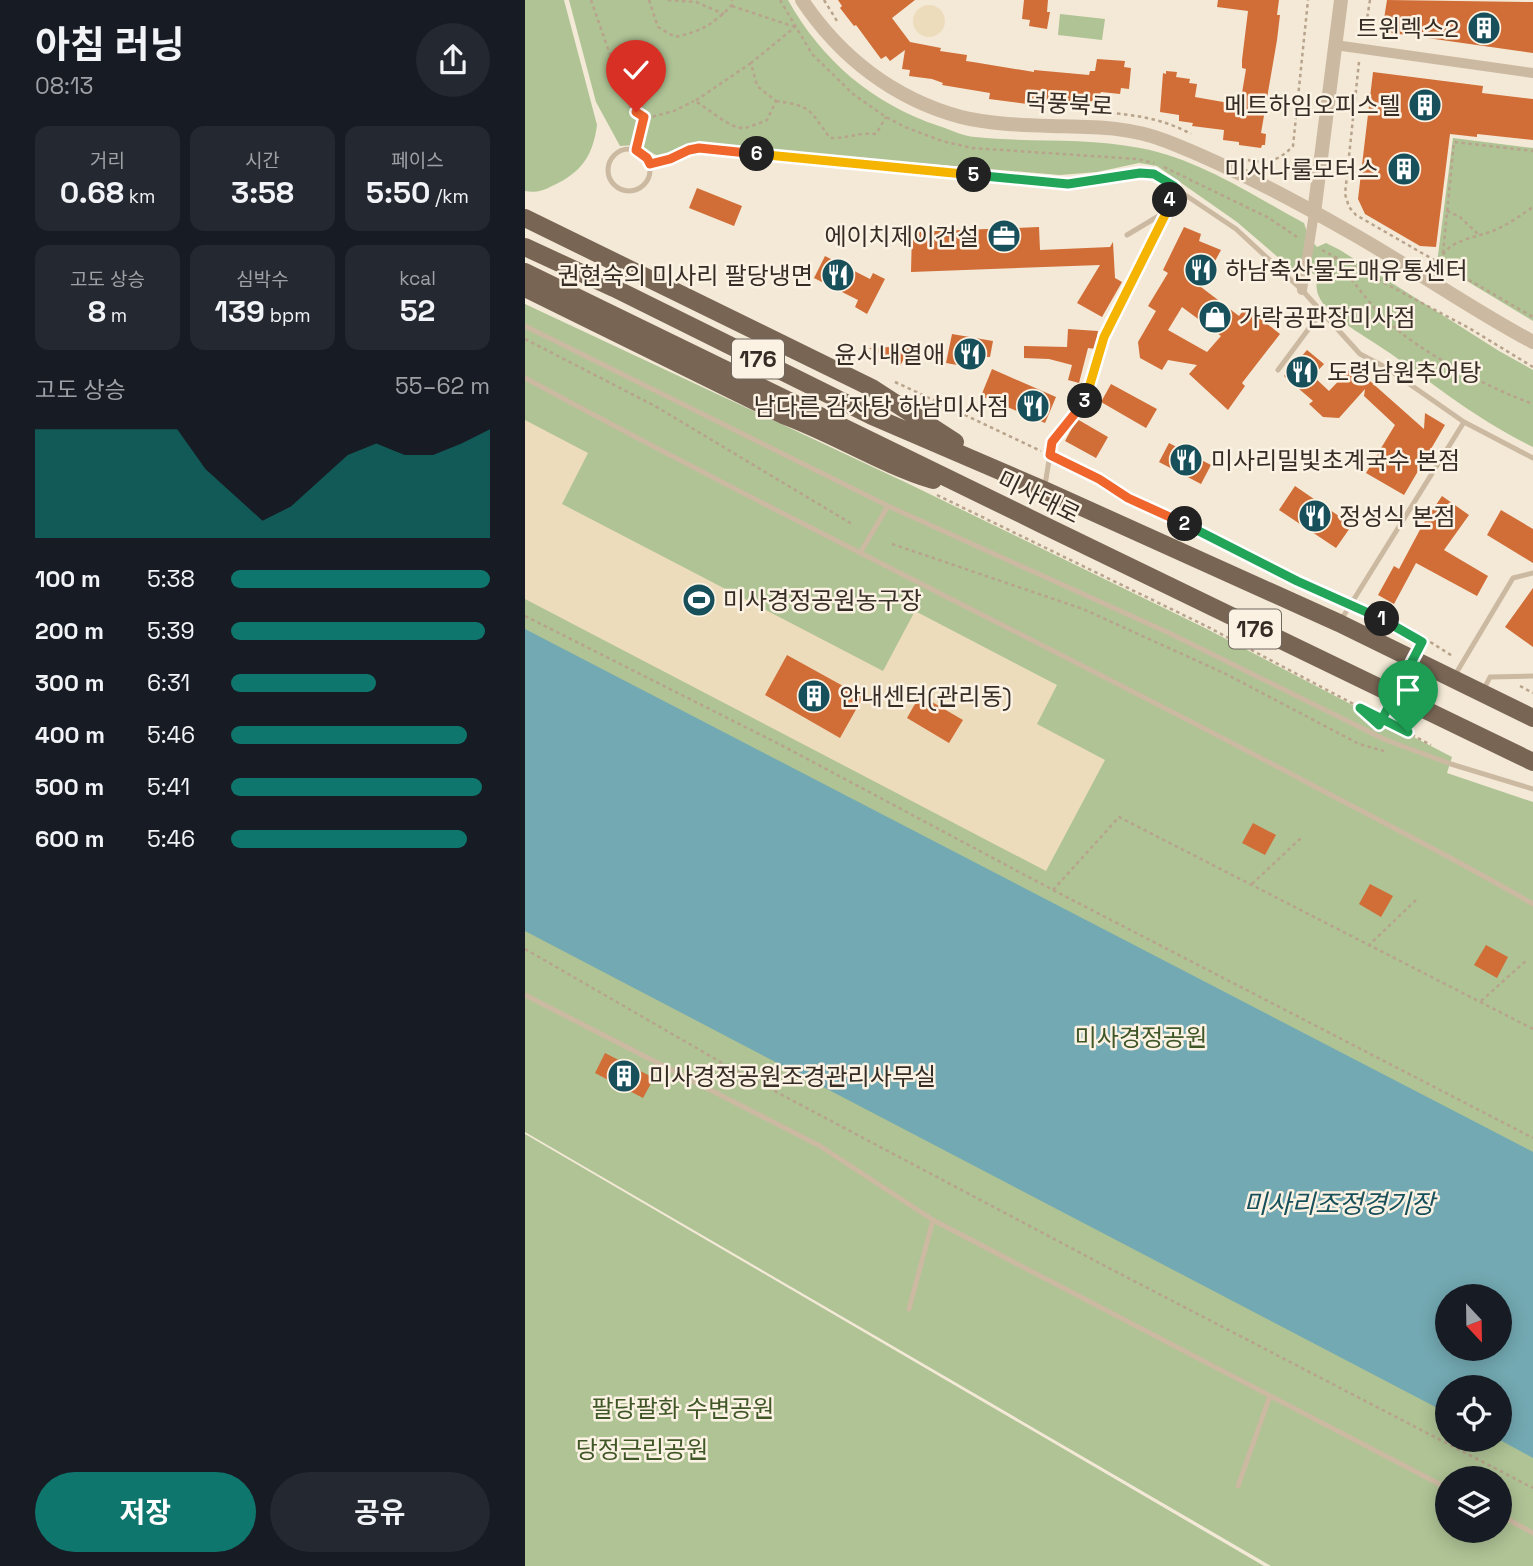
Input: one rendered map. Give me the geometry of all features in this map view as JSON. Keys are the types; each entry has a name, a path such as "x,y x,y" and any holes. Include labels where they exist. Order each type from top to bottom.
{"main road":[{"path":"525,218 872,388 993,467"},
{"name":"미사대로","path":"525,247 614,288 872,416 993,467 1339,623 1533,718"},
{"name":"미사대로","path":"525,272 893,450 978,495 1533,762"},
{"path":"525,288 783,415 821,429 909,472 978,495"}],"street":[{"name":"덕풍북로","path":"802,0 817,22 877,80 922,103 962,117 999,123 1106,126 1164,140 1273,191 1346,230 1533,342"},
{"path":"1302,290 1341,0"},
{"path":"1335,45 1533,73"}],"lane":[{"path":"650,164 699,148 1068,184 1140,173 1154,174 1235,229 1302,290 1360,354 1385,367 1464,422 1533,458"},
{"path":"622,150 636,150 647,158 650,164 649,178 640,189 626,191 613,185 607,172 611,158 622,150"},
{"path":"1044,490 1052,442 1085,401 1104,337 1167,211 1174,186"},
{"path":"1127,235 1167,211"},
{"path":"1278,370 1322,312"},
{"path":"525,327 888,506 1167,632 1386,740 1533,789"},
{"path":"525,379 860,554 1171,710 1475,870 1533,904"},
{"path":"1339,623 1464,422"},
{"path":"860,554 888,506"},
{"path":"1453,678 1513,578 1533,573"},
{"path":"1482,692 1490,677 1533,677"},
{"path":"525,995 820,1146 933,1220 1435,1482"},
{"path":"909,1309 933,1220"},
{"path":"1238,1486 1271,1396"},
{"path":"1512,1522 1533,1533"}],"path":[{"path":"591,0 625,98 631,108 644,117 674,111 695,101 751,63 795,27"},
{"path":"649,0 658,27 675,37 700,32 724,14 732,5 732,0"},
{"path":"668,0 695,2 724,14"},
{"path":"781,0 812,54 844,86 886,117 942,141 972,148 1137,159 1157,164 1269,218 1309,244 1469,328 1533,366"},
{"path":"824,0 839,23"},
{"path":"1245,159 1271,162 1283,157 1293,146 1308,0"},
{"path":"1370,0 1361,49 1346,200 1356,215 1533,317"},
{"path":"732,5 795,27"},
{"path":"751,63 757,86 776,101 802,105 811,110 830,138 841,139 863,132 876,134 886,117"},
{"path":"695,101 714,112 729,126 742,129 767,120 776,101"},
{"path":"1103,112 1173,124 1200,140"},
{"path":"636,150 644,117"},
{"path":"1440,261 1454,142 1533,151"},
{"path":"1443,253 1456,244 1493,231 1533,207"},
{"path":"1447,211 1460,217 1479,235"},
{"path":"1334,256 1369,302 1387,321 1412,340 1502,393 1533,404"},
{"path":"525,339 655,406 852,524"},
{"path":"891,380 1099,479 1128,498 1381,619 1422,642 1379,725 1360,708"},
{"path":"933,493 1206,626 1431,745"},
{"path":"892,544 1083,608 1226,674 1359,744 1385,751"},
{"path":"525,616 781,745 1053,890 1533,1138"},
{"path":"1381,619 1413,631 1463,662"},
{"path":"1505,678 1533,693"},
{"path":"1053,890 1119,817 1533,1029"},
{"path":"1252,885 1300,838"},
{"path":"1369,946 1416,901"},
{"path":"525,949 730,1068 1533,1488"},
{"path":"1481,1002 1528,959"}],"green space":[{"path":"525,0 564,0 597,125 589,154 578,169 562,181 536,192 525,191"},
{"path":"569,0 788,0 817,42 851,78 892,106 915,117 971,136 1078,141 1140,148 1162,153 1204,169 1304,223 1309,238 1317,247 1326,243 1340,250 1533,370 1533,447 1478,416 1345,324 1322,302 1317,290 1317,277 1304,266 1294,271 1237,222 1157,166 1139,163 1097,172 1060,175 699,145 688,146 661,157 634,145 620,146 596,102"},
{"path":"1060,14 1105,19 1102,40 1058,35"},
{"path":"1453,138 1533,148 1533,321 1437,263"},
{"name":"미사경정공원","path":"525,304 909,484 1205,628 1452,757 1447,773 1533,802 1533,1566 1271,1566 525,1132"},
{"name":"팔당팔화 수변공원","path":"525,1134 1264,1566 525,1566"}],"shaded area":[{"path":"929,5 940,10 945,21 940,32 929,37 918,32 913,21 918,10"},
{"path":"525,420 588,453 562,504 883,671 915,611 1057,685 1037,724 1105,760 1046,871 525,599"}],"water":[{"name":"미사리조정경기장","path":"525,629 1533,1152 1533,1458 1512,1447 1512,1375 1435,1375 1435,1407 525,931"}],"building":[{"path":"838,0 915,0 892,18 910,42 941,48 940,51 967,55 966,61 1034,72 1089,75 1090,71 1095,71 1097,59 1125,61 1124,67 1131,68 1129,89 1121,88 1120,94 1101,92 1097,102 1051,99 1043,100 1042,106 989,99 990,93 909,76 910,70 902,69 905,50 890,61 886,56 881,59 840,8 842,6"},
{"path":"1024,0 1048,0 1047,12 1050,12 1047,29 1029,26 1030,20 1022,19"},
{"path":"1218,0 1279,0 1277,40 1261,133 1266,134 1265,145 1261,148 1223,140 1224,130 1192,126 1193,123 1179,121 1179,115 1160,112 1163,73 1166,74 1166,71 1177,72 1176,77 1190,79 1189,83 1197,84 1195,97 1240,105 1246,69 1242,68 1242,60 1248,11 1217,7"},
{"name":"트윈렉스2","path":"1387,0 1533,2 1533,53 1392,33 1383,25"},
{"path":"1373,72 1483,86 1482,93 1533,99 1533,140 1450,134 1436,247 1420,246 1365,214 1358,199"},
{"path":"697,188 742,206 734,226 689,208"},
{"path":"1039,227 1040,250 1110,247 1113,242 1115,278 1122,282 1102,317 1077,303 1100,265 911,272 912,232"},
{"path":"1184,227 1201,234 1199,241 1221,250 1201,287 1239,316 1246,307 1280,334 1242,383 1245,386 1228,410 1189,374 1197,365 1168,360 1162,370 1140,358 1138,342 1156,311 1148,306 1168,273 1163,270","holes":["1182,307 1221,336 1207,352 1168,330"]},
{"path":"825,256 870,279 873,273 885,279 867,314 855,307 858,300 814,278"},
{"path":"1068,329 1098,331 1095,349 1088,348 1079,383 1068,380 1072,365 1049,359 1024,358 1024,346 1067,347"},
{"path":"952,334 993,341 990,357 961,356 980,364 979,369 946,363"},
{"path":"911,346 900,366 869,348"},
{"path":"1307,350 1324,364 1313,376 1329,391 1353,366 1424,429 1425,413 1445,425 1404,495 1366,473 1395,425 1364,396 1365,389 1339,418 1323,417 1309,404 1313,401 1284,376"},
{"path":"992,369 1056,397 1045,423 981,396"},
{"path":"1111,384 1157,409 1146,428 1101,402"},
{"path":"1077,419 1108,437 1096,458 1065,441"},
{"path":"1169,443 1211,465 1201,484 1159,462"},
{"path":"1295,486 1352,525 1336,548 1279,510"},
{"path":"1442,496 1469,515 1444,550 1488,576 1477,596 1416,563 1394,604 1378,595 1394,566 1399,569 1423,524"},
{"path":"1501,510 1533,529 1533,563 1487,535"},
{"path":"1533,588 1533,647 1505,627"},
{"name":"안내센터(관리동)","path":"787,655 863,697 840,738 765,695"},
{"path":"920,695 963,720 949,743 907,718"},
{"path":"1253,823 1276,835 1265,855 1242,843"},
{"path":"1370,884 1393,896 1381,917 1359,904"},
{"path":"1486,945 1508,957 1497,978 1474,965"},
{"name":"미사경정공원조경관리사무실","path":"605,1053 654,1078 643,1098 595,1073"}],"place":[{"name":"트윈렉스2","path":"1484,28"},
{"name":"메트하임오피스텔","path":"1425,105"},
{"name":"미사나룰모터스","path":"1404,169"},
{"name":"에이치제이건설","path":"1004,236"},
{"name":"하남축산물도매유통센터","path":"1201,270"},
{"name":"권현숙의 미사리 팔당냉면","path":"838,275"},
{"name":"가락공판장미사점","path":"1215,317"},
{"name":"윤시내열애","path":"970,354"},
{"name":"도령남원추어탕","path":"1302,372"},
{"name":"남다른 감자탕 하남미사점","path":"1033,406"},
{"name":"미사리밀빛초계국수 본점","path":"1186,460"},
{"name":"정성식 본점","path":"1315,516"},
{"name":"미사경정공원농구장","path":"699,600"},
{"name":"안내센터(관리동)","path":"814,696"},
{"name":"미사경정공원조경관리사무실","path":"624,1076"}],"route":[{"path":"636,112 644,117 636,150 647,158 650,164 699,148 1068,184 1140,173 1154,174 1174,186 1167,211 1104,337 1085,401 1052,442 1050,455 1099,479 1128,498 1381,619 1422,642 1379,725 1360,708 1408,732"}],"park label":[{"name":"당정근린공원","path":"642,1449"}]}
